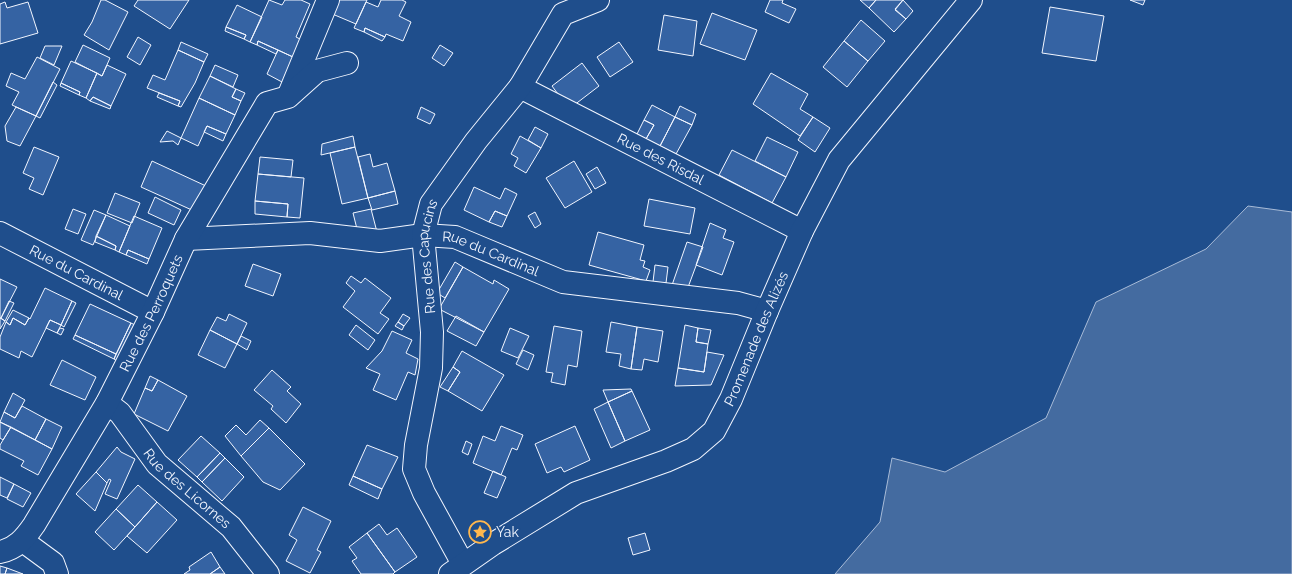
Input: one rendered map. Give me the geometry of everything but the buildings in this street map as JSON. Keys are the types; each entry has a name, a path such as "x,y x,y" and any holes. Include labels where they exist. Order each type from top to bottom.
{"street":[{"path":"288,97 328,0"},
{"name":"Rue des Capucins","path":"457,569 414,469 416,446 431,368 432,332 423,235 432,204 476,141 520,87 563,14 598,0"},
{"name":"Promenade des Alizés","path":"457,569 576,493 666,461 693,449 714,431 731,399 766,311 802,232 839,160 971,0"},
{"name":"Rue des Perroquets","path":"0,552 8,551 23,541 107,403 153,312 186,239 267,103 288,97 317,71 347,63"},
{"name":"Rue des Risdal","path":"520,87 802,232"},
{"name":"Rue du Cardinal","path":"186,239 310,233 380,241 423,235 455,236 563,282 738,303 766,311"},
{"name":"Rue du Cardinal","path":"0,234 153,312"},
{"name":"Rue des Licornes","path":"107,403 120,413 158,464 231,527 268,574"},
{"path":"23,541 53,563 57,574"}],"water":[{"path":"1248,206 1292,212 1292,574 835,574 880,522 892,458 945,472 1046,418 1096,302 1206,249"}],"place":[{"name":"Yak","path":"480,532"}]}
